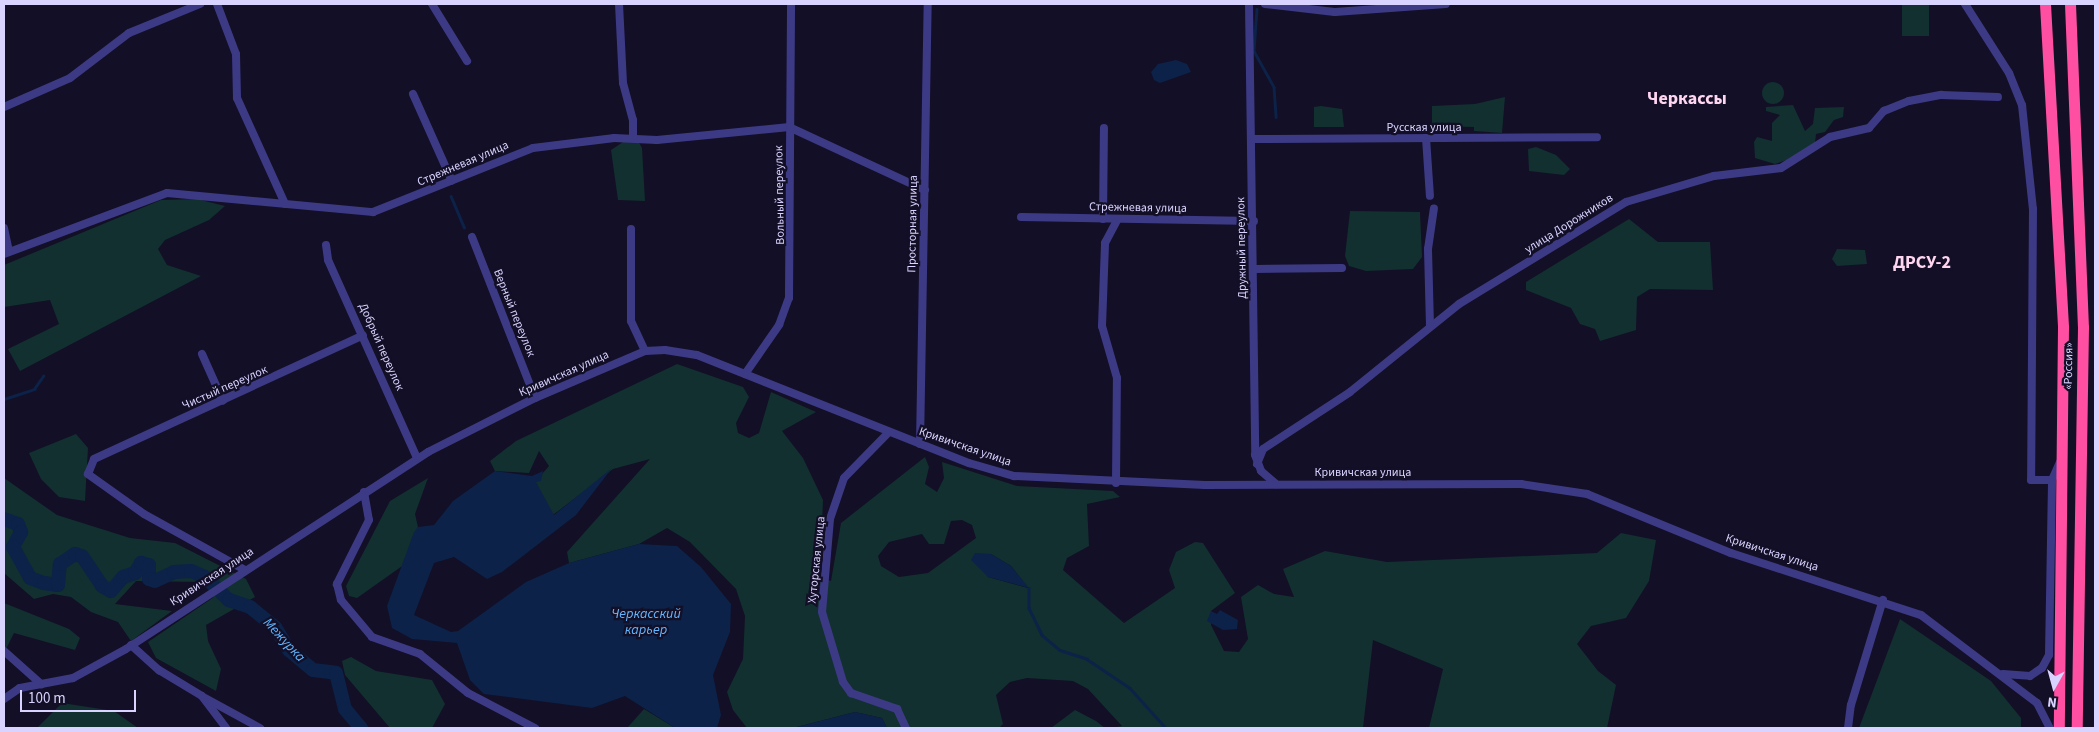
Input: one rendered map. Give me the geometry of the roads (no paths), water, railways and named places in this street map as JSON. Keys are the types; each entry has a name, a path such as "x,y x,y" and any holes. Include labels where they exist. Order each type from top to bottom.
{"highway":[{"name":"«Россия»","path":"2070,4 2083,328 2078,728"},
{"name":"«Россия»","path":"2045,5 2063,327 2060,462 2059,728"}],"street":[{"path":"4,107 70,78 129,33 200,4"},
{"path":"216,4 236,54 236,98 285,204"},
{"path":"432,4 467,61"},
{"path":"619,4 623,83 634,120 633,138"},
{"name":"Вольный переулок","path":"746,374 787,310 792,243 789,127 791,4"},
{"name":"Просторная улица","path":"920,444 928,4"},
{"name":"Дружный переулок","path":"1249,4 1257,464"},
{"path":"1265,4 1334,12 1446,4"},
{"path":"1965,4 2005,65 2022,105 2033,209 2031,480 2052,480"},
{"path":"414,94 452,181"},
{"name":"улица Дорожников","path":"1257,464 1264,449 1350,392 1430,326 1626,202 1714,176 1781,168 1830,137 1869,128 1884,111 1909,101 1941,95 1998,98"},
{"name":"Стрежневая улица","path":"6,252 167,193 285,204 384,210 539,146 789,127 925,190"},
{"path":"1103,219 1104,128"},
{"name":"Русская улица","path":"1252,139 1597,137"},
{"path":"1426,138 1430,196"},
{"path":"1430,326 1428,249 1434,208"},
{"name":"Стрежневая улица","path":"1021,217 1254,221"},
{"path":"1116,483 1117,378 1102,326 1106,243 1118,220"},
{"path":"4,228 6,252"},
{"path":"630,229 631,321 645,351"},
{"name":"Верный переулок","path":"472,237 535,398"},
{"name":"Добрый переулок","path":"326,245 328,260 364,335 417,458"},
{"path":"1254,269 1342,268"},
{"name":"Чистый переулок","path":"246,570 144,514 88,474 94,459 364,335"},
{"name":"Кривичская улица","path":"4,699 20,688 73,678 131,645 190,604 246,570 417,458 535,398 645,351 691,354 746,374 920,444 1014,476 1116,483 1521,484 1570,490 1604,499 1731,553 1884,600 1932,621 2037,704 2050,728"},
{"path":"202,354 223,401"},
{"name":"Хуторская улица","path":"889,432 844,478 830,519 822,612 843,682 851,693 897,709 906,728"},
{"path":"1994,670 2028,677 2042,668 2049,655 2052,480 2060,462"},
{"path":"1257,464 1276,484"},
{"path":"364,492 368,520 337,584 342,600 372,637 420,654 468,693 535,728"},
{"path":"1848,728 1851,705 1884,600"},
{"path":"131,645 160,670 260,728"},
{"path":"4,651 41,684"},
{"path":"202,696 226,728"}],"water":[{"path":"1176,60 1187,64 1191,72 1160,83 1154,80 1151,72 1158,64"},
{"name":"Черкасский карьер","path":"612,468 576,515 502,572 487,579 454,557 434,563 414,615 451,632 458,631 526,582 569,563 639,544 677,546 701,567 731,604 730,632 713,675 721,715 717,728 675,728 625,696 592,708 484,694 470,680 457,643 412,639 392,628 387,606 414,532 418,527 434,525 453,501 495,471 532,476 543,471 541,481 536,482 554,515"},
{"path":"975,553 991,554 1011,566 1029,588 988,577 971,560"},
{"path":"1220,610 1238,620 1237,629 1223,630 1207,621 1211,611 1217,614"},
{"path":"855,712 882,718 887,728 793,728"}],"waterway":[{"path":"1257,9 1254,51 1274,87 1276,117"},
{"path":"451,196 464,227"},
{"path":"4,399 34,389 43,376"},
{"name":"Межурка","path":"4,519 18,524 21,532 13,547 30,578 44,583 58,585 60,564 75,554 82,556 102,586 111,591 123,577 135,573 141,563 149,565 149,579 155,581 174,572 191,571 205,577 229,600 250,607 275,627 289,650 313,670 336,673 345,709 361,728"},
{"path":"1029,588 1029,608 1042,635 1060,650 1087,659 1130,688 1166,728"},
{"name":"Межурка","path":"353,728 354,717"}],"district":[{"name":"Черкассы","path":"1687,99"},
{"name":"ДРСУ-2","path":"1922,263"}]}
